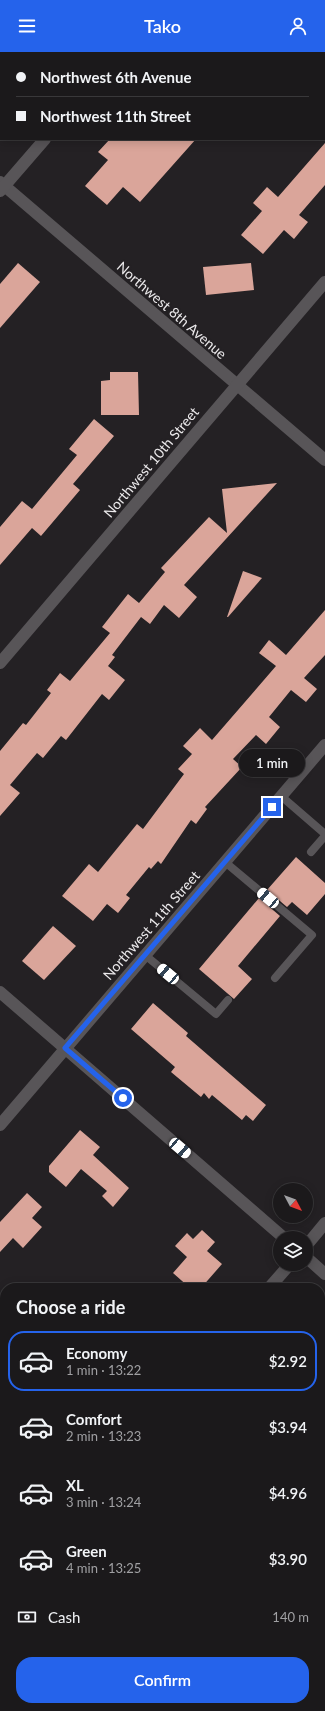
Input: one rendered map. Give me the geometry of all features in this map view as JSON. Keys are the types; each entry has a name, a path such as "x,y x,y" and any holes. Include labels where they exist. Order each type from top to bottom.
{"street":[{"path":"2,186 44,140"},
{"name":"Northwest 8th Avenue","path":"2,186 325,460"},
{"name":"Northwest 10th Street","path":"0,663 236,384 325,282"},
{"name":"Northwest 11th Street","path":"0,1124 281,796 323,750"},
{"path":"0,992 276,1231"},
{"path":"313,1238 325,1223"},
{"path":"313,1263 325,1274"},
{"path":"273,1283 284,1271"}],"lane":[{"path":"281,796 325,835 310,852"},
{"path":"225,862 312,935 275,978"},
{"path":"145,955 216,1014 228,1000"}],"building":[{"path":"109,140 195,140 140,202 123,187 107,205 85,186 108,160 98,152"},
{"path":"325,143 325,185 299,215 308,222 294,239 284,230 263,254 241,235 262,211 253,203 267,187 278,197"},
{"path":"18,263 40,282 0,328 0,284"},
{"path":"251,263 254,290 206,295 203,267"},
{"path":"110,372 138,372 139,415 101,415 101,381 110,380"},
{"path":"94,419 114,436 73,484 80,490 41,536 32,528 0,565 0,527 22,501 32,509 77,455 69,449"},
{"path":"277,483 184,585 197,597 179,618 164,605 150,624 141,617 112,655 115,657 108,666 125,680 109,700 102,694 66,740 61,736 43,758 37,753 10,785 20,793 0,816 0,751 23,723 26,725 51,693 47,690 60,673 70,681 110,633 102,627 128,594 139,603 165,572 161,568 209,517 227,533 222,489"},
{"path":"243,571 262,578 227,617"},
{"path":"325,610 325,655 304,678 317,689 306,702 291,690 269,717 280,727 266,744 256,735 233,759 242,767 205,807 207,809 196,824 191,820 161,864 158,861 151,869 149,867 126,895 130,898 118,913 107,904 93,921 62,896 89,864 98,872 137,824 143,829 184,774 178,769 192,754 183,746 200,728 212,740 276,666 259,653 269,640 286,655"},
{"path":"296,857 325,883 325,894 307,915 292,902 287,907 267,890"},
{"path":"259,898 280,916 238,966 252,979 234,999 199,969"},
{"path":"53,926 76,946 44,980 22,961"},
{"path":"153,1003 188,1033 186,1036 266,1105 253,1121 246,1115 242,1120 212,1095 209,1099 204,1093 201,1097 171,1072 175,1067 131,1029"},
{"path":"80,1130 100,1147 93,1155 129,1188 113,1207 102,1196 107,1191 81,1169 66,1187 49,1172 49,1166"},
{"path":"27,1193 42,1207 32,1218 42,1227 23,1248 13,1238 0,1252 0,1222"},
{"path":"202,1230 215,1242 207,1251 222,1264 205,1283 184,1283 173,1273 187,1257 175,1246 187,1233 193,1239"}],"route":[{"path":"123,1098 65,1048 272,807"}]}
